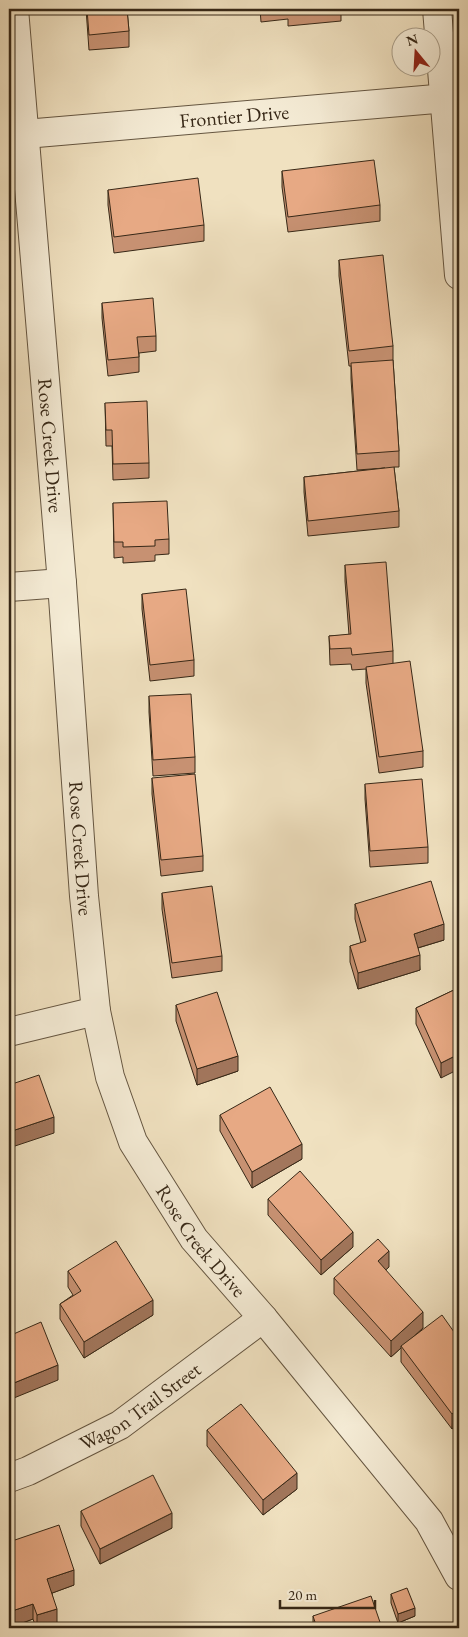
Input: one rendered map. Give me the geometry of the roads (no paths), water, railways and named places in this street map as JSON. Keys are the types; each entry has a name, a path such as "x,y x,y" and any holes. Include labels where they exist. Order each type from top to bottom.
{"street":[{"name":"Rose Creek Drive","path":"14,9 17,133 62,583 84,896 96,1011 110,1077 133,1142 194,1240 263,1318 429,1521 459,1576"},
{"path":"437,9 452,97 459,275"},
{"name":"Frontier Drive","path":"17,133 452,97"},
{"path":"9,588 62,583"},
{"path":"9,1032 96,1011"},
{"name":"Wagon Trail Street","path":"9,1478 28,1471 120,1425 263,1318"}]}
